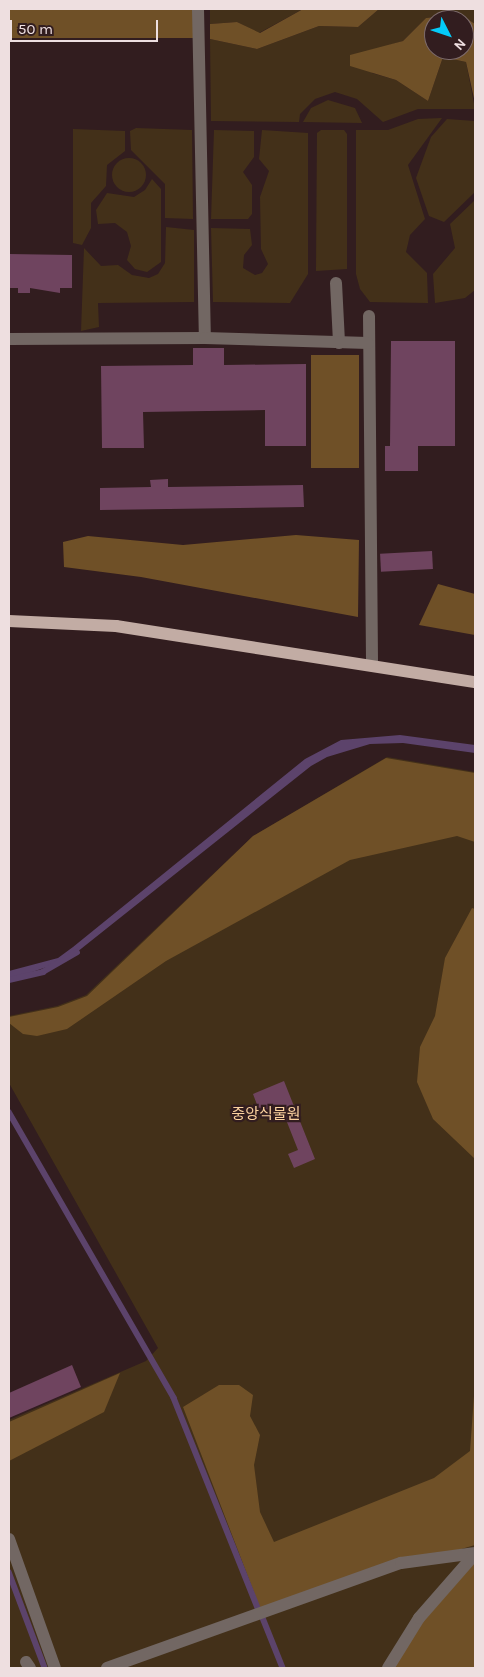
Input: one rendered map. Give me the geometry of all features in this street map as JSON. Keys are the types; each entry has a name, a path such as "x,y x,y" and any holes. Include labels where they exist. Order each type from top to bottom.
{"main road":[{"path":"9,621 116,626 475,682"}],"street":[{"path":"198,9 205,338"},
{"path":"336,283 339,343"},
{"path":"369,316 372,665"},
{"path":"9,338 205,338 368,343"},
{"path":"9,1539 54,1668"},
{"path":"107,1668 401,1563 475,1554"},
{"path":"388,1668 419,1618 475,1554"}],"green space":[{"path":"210,9 303,9 259,33 237,22 210,24"},
{"path":"379,9 475,9 475,24 474,10 424,10 424,20 403,41 380,48 372,73 396,80 428,101 442,60 466,62 475,109 418,109 383,122 357,99 335,92 315,99 300,114 299,122 211,121 210,39 257,49 319,26 358,27"},
{"path":"328,100 355,108 362,123 303,122 311,108"},
{"path":"442,118 408,165 425,219 410,235 406,252 427,273 428,303 370,302 360,289 356,274 356,130 388,130 418,119"},
{"path":"447,119 475,121 475,192 444,222 429,216 416,178 431,137"},
{"path":"136,128 192,130 193,219 165,218 165,184 131,150 130,131"},
{"path":"73,129 125,131 125,151 107,165 106,186 91,203 91,228 82,245 73,243"},
{"path":"214,130 254,131 254,157 243,172 252,185 252,214 248,219 211,219"},
{"path":"262,130 308,133 308,274 290,303 213,302 211,228 250,229 252,245 244,255 243,268 255,275 262,273 268,264 261,249 260,197 269,171 259,159"},
{"path":"321,130 344,130 347,134 347,269 316,271 317,133"},
{"path":"129,158 136,159 141,163 145,168 145,182 141,187 136,191 129,192 122,191 117,187 113,182 112,175 113,168 117,163 122,159"},
{"path":"152,179 161,189 161,262 147,272 135,269 127,260 131,246 127,232 115,223 98,224 96,210 107,193 134,197 145,190"},
{"path":"475,200 475,290 465,298 435,303 433,274 455,248 450,224"},
{"path":"166,227 194,230 194,302 98,303 99,327 81,331 84,248 101,266 118,265 132,275 149,278 158,274 165,263"},
{"name":"중앙식물원","path":"387,757 475,772 475,1668 9,1668 9,1420 146,1361 158,1348 9,1083 9,1016 57,1006 86,995 253,836"}],"shaded area":[{"path":"9,9 193,9 193,38 9,38"},
{"path":"303,9 379,9 358,27 319,26 257,49 210,39 210,24 237,22 260,33"},
{"path":"424,20 424,60 442,60 428,101 396,80 350,66 350,55 403,41"},
{"path":"474,23 475,103 466,62 457,60 474,60"},
{"path":"311,355 359,355 359,468 311,468"},
{"path":"296,535 359,540 358,617 141,577 64,567 63,542 88,536 183,545"},
{"path":"438,584 475,594 475,635 419,625"},
{"path":"400,735 475,745 475,753 403,743 370,744 327,757 311,766 67,960 9,980 9,971 58,958 73,947 305,759 341,740"},
{"path":"386,758 475,773 475,842 457,836 350,860 166,961 67,1029 37,1036 23,1034 9,1023 9,1017 58,1007 87,996 253,836"},
{"path":"472,908 475,909 475,1159 433,1119 417,1082 420,1047 435,1016 445,958"},
{"path":"120,1373 104,1412 9,1461 9,1422"},
{"path":"475,1382 475,1545 260,1608 183,1407 219,1385 239,1385 253,1395 250,1416 260,1435 254,1465 260,1512 274,1542 434,1478 470,1451"},
{"path":"475,1560 475,1668 392,1668 406,1640"}],"building":[{"path":"9,254 72,255 72,288 60,288 60,293 30,288 30,293 18,293 18,288 9,288"},
{"path":"391,341 455,341 455,446 418,446 418,471 385,471 385,446 390,446"},
{"path":"193,348 224,348 224,365 306,364 306,446 265,446 265,410 143,412 144,448 102,448 101,366 193,365"},
{"path":"168,479 168,487 303,485 304,507 100,510 100,488 151,487 150,480"},
{"path":"432,551 433,569 381,572 380,554"},
{"path":"284,1081 315,1159 294,1168 288,1154 298,1150 281,1107 261,1115 253,1094"},
{"path":"72,1365 81,1387 9,1418 9,1393"}],"waterway":[{"path":"9,980 43,972 77,952"},
{"path":"9,1112 174,1398 258,1608"},
{"path":"9,1572 45,1668"},
{"path":"263,1618 283,1668"}]}
